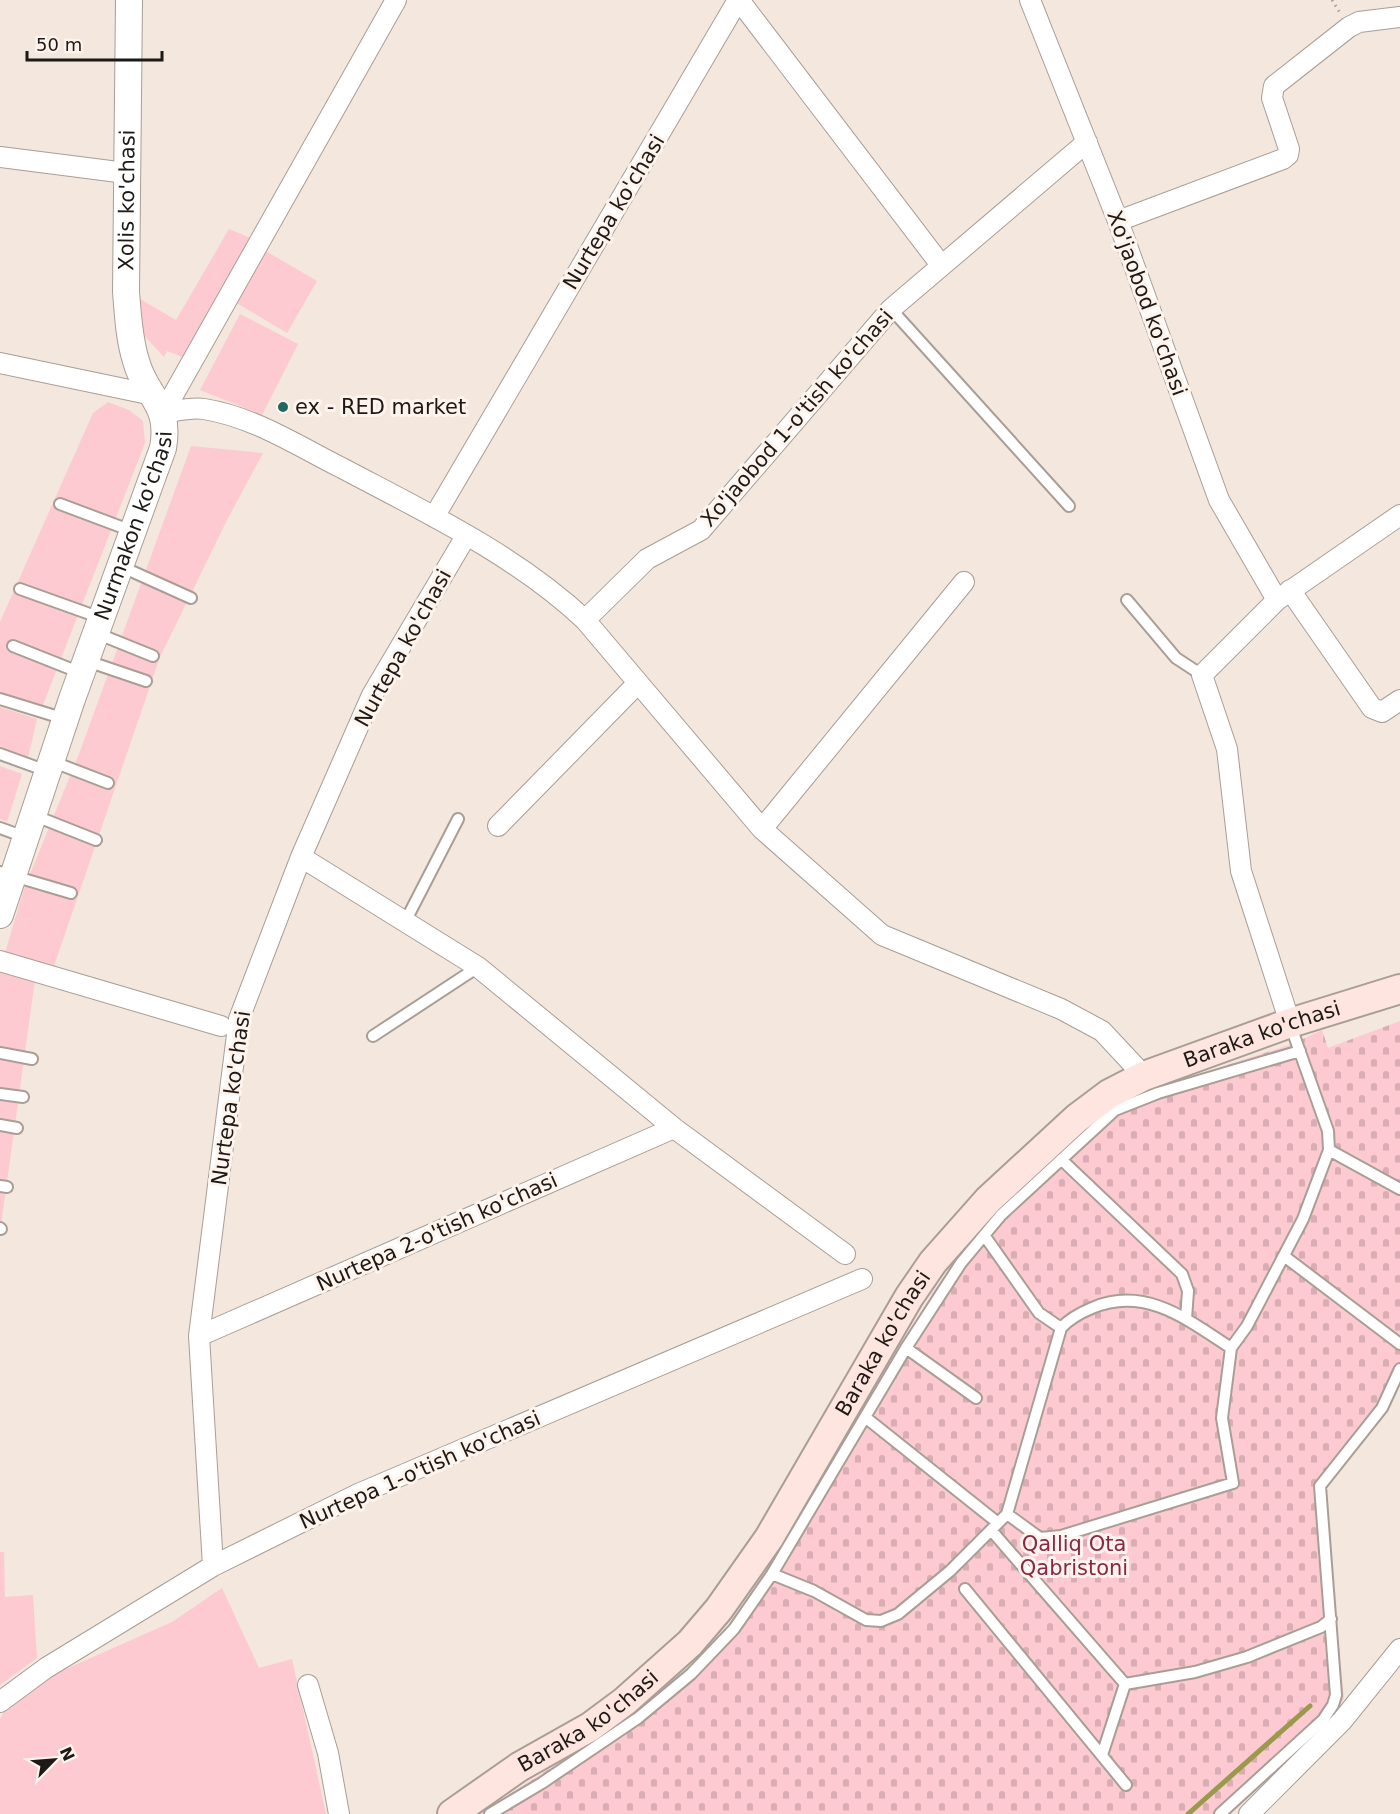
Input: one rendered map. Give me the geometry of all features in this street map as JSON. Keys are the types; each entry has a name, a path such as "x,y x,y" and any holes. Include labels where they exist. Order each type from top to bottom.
{"main road":[{"name":"Baraka ko'chasi","path":"452,1814 519,1767 590,1727 625,1701 690,1643 719,1609 769,1538 909,1297 933,1262 988,1200 1077,1118 1109,1094 1144,1076 1290,1023 1400,989"}],"street":[{"name":"Xolis ko'chasi","path":"129,0 126,292 130,334 136,364 158,404"},
{"name":"Nurmakon ko'chasi","path":"0,915 7,874 29,826 83,667 164,448 165,431 158,404 396,0"},
{"path":"739,0 941,265"},
{"name":"Nurtepa ko'chasi","path":"434,517 739,0"},
{"name":"Xo'jaobod ko'chasi","path":"1030,0 1118,221 1219,500 1284,595 1372,708 1382,712 1400,700"},
{"path":"1118,221 1283,159 1288,155 1289,149 1272,98 1274,86 1349,27 1359,22 1400,17"},
{"name":"Xo'jaobod 1-o'tish ko'chasi","path":"585,620 647,559 701,530 891,309 1087,142"},
{"path":"0,158 126,173"},
{"path":"0,363 158,404 202,409 258,424 434,517 530,574 559,595 585,620 762,829 882,935 1060,1009 1102,1031 1144,1076"},
{"path":"1290,1023 1241,871 1227,749 1202,675 1284,595 1400,516"},
{"name":"Nurtepa ko'chasi","path":"213,1566 199,1336 239,1018 301,857 372,695 466,536"},
{"path":"762,829 964,582"},
{"path":"498,826 638,683"},
{"path":"301,857 478,967 674,1128 845,1254"},
{"path":"0,962 221,1026"},
{"name":"Nurtepa 2-o'tish ko'chasi","path":"199,1336 674,1128"},
{"name":"Nurtepa 1-o'tish ko'chasi","path":"0,1702 46,1668 213,1566 358,1494 862,1279"},
{"path":"1249,1814 1342,1721 1400,1649"},
{"path":"308,1684 328,1753 339,1814"}],"lane":[{"path":"891,309 1069,506"},
{"path":"60,504 133,531"},
{"path":"120,566 191,598"},
{"path":"20,589 99,625 153,656"},
{"path":"1127,600 1176,658 1202,675"},
{"path":"13,646 83,667 146,681"},
{"path":"0,699 65,719"},
{"path":"0,754 108,783"},
{"path":"405,922 458,819"},
{"path":"0,828 29,826 96,840"},
{"path":"7,874 71,893"},
{"path":"373,1035 478,967"},
{"path":"1007,1514 1040,1538 1061,1536 1233,1484 1222,1418 1231,1348 1247,1326 1303,1219 1329,1150 1328,1131 1290,1023"},
{"path":"490,1814 542,1783 638,1718 691,1674 734,1629 772,1574 906,1348 961,1263 1001,1215 1115,1110 1158,1093 1300,1051"},
{"path":"0,1053 32,1059"},
{"path":"0,1094 23,1097"},
{"path":"0,1125 17,1128"},
{"path":"1329,1150 1400,1189"},
{"path":"1062,1160 1182,1274 1188,1291 1186,1319"},
{"path":"984,1235 1039,1313 1061,1328"},
{"path":"1284,1256 1400,1344"},
{"path":"772,1574 814,1591 866,1620 880,1621 898,1614 950,1571 1007,1514 1061,1328 1069,1319 1101,1304 1116,1301 1152,1303 1186,1319 1231,1348"},
{"path":"906,1348 976,1398"},
{"path":"1220,1814 1323,1720 1333,1705 1336,1695 1320,1486 1382,1408 1400,1369"},
{"path":"864,1417 994,1527 1125,1684"},
{"path":"965,1589 1126,1785"},
{"path":"1125,1684 1195,1672 1247,1657 1321,1627 1331,1619"},
{"path":"1101,1755 1125,1684"}],"green space":[{"path":"229,229 253,239 185,358 167,351 164,357 137,328 135,296 176,320"},
{"path":"264,250 317,281 287,333 235,302"},
{"path":"240,314 298,344 262,415 200,390"},
{"path":"108,402 129,410 143,421 145,443 41,710 0,693 0,622 93,413"},
{"path":"191,446 263,453 227,520 160,657 54,966 5,953 24,889 79,754"},
{"path":"0,707 37,719 28,758 0,747"},
{"path":"0,766 22,774 7,822 0,819"},
{"path":"0,971 35,980 0,1232"},
{"name":"Qalliq Ota Qabristoni","path":"1400,1021 1400,1379 1324,1488 1344,1699 1328,1723 1229,1814 479,1814 636,1713 689,1669 731,1625 786,1541 935,1289 995,1213 1115,1106 1157,1088 1292,1044 1322,1030 1328,1048"},
{"path":"0,1552 4,1552 5,1597 33,1595 37,1658 0,1685"},
{"path":"222,1588 259,1668 292,1659 326,1814 0,1814 0,1719 11,1699 59,1672 172,1622"}],"waterway":[{"path":"1188,1814 1310,1706"}],"place":[{"name":"ex - RED market","path":"283,407"}]}
